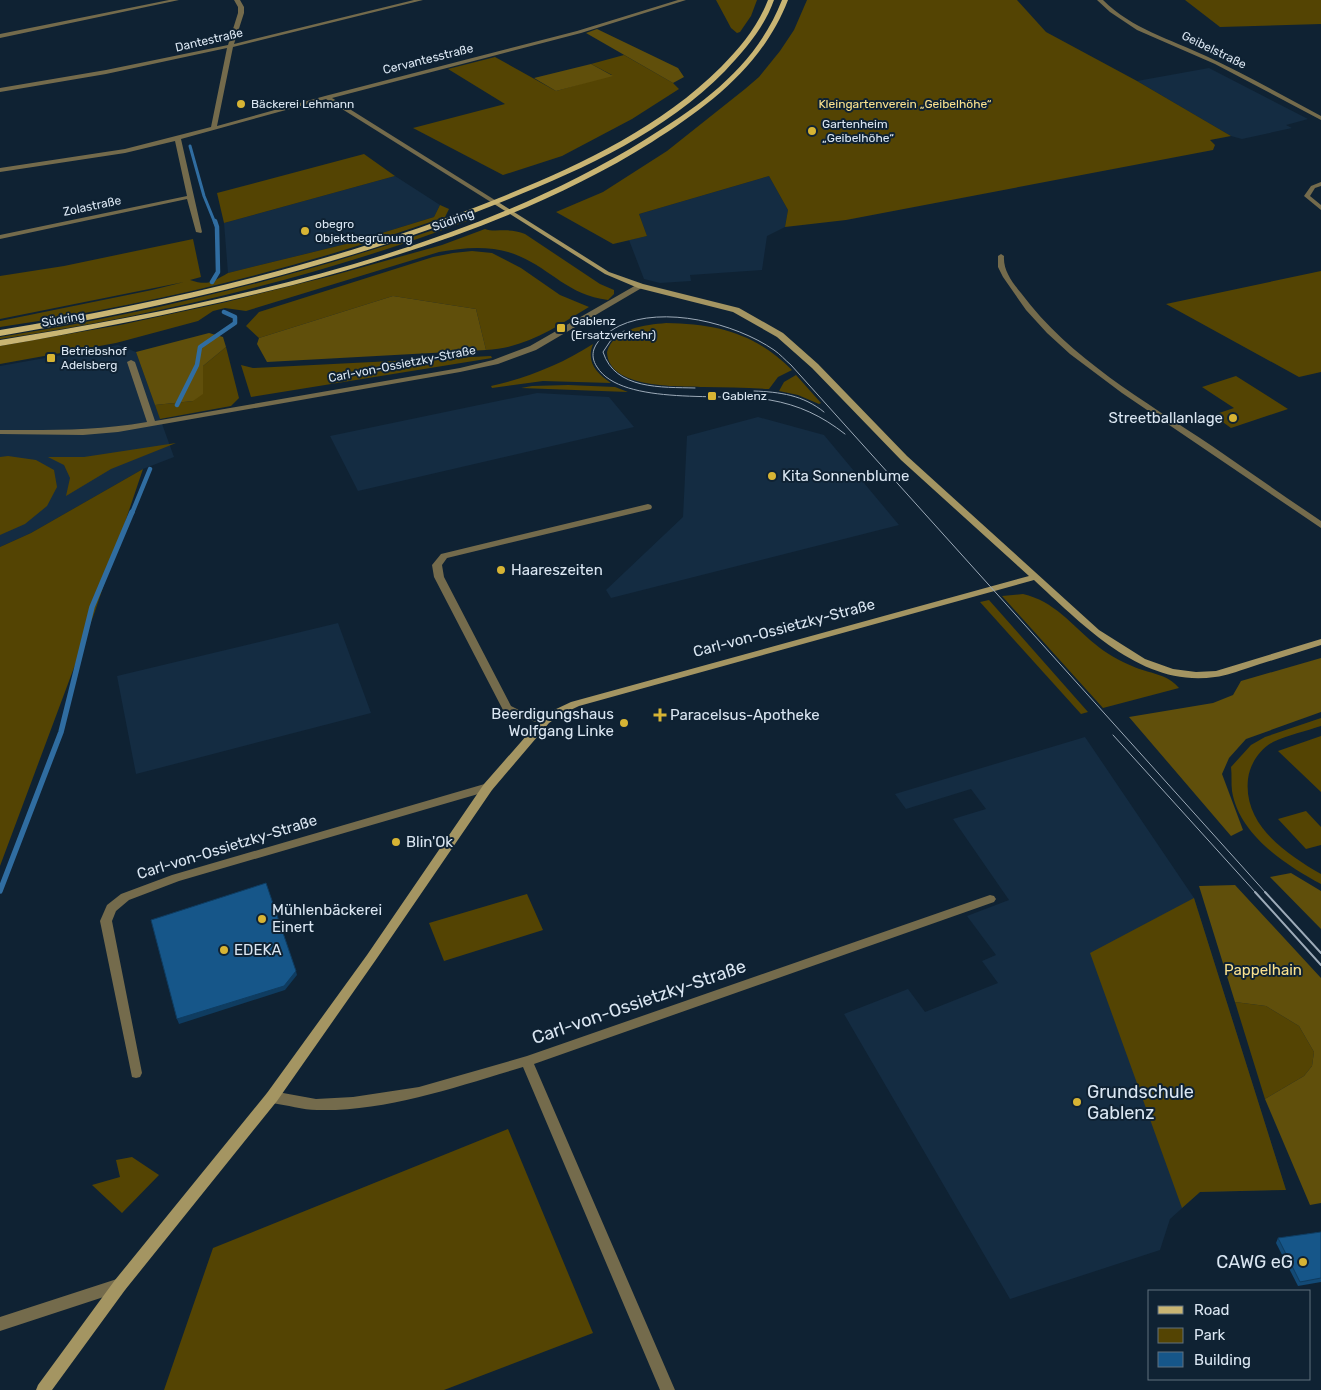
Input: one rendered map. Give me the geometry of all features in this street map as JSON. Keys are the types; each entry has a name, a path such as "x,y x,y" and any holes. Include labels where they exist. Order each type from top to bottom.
{"main road":[{"name":"Südring","path":"0,333 120,312 262,280 426,230 554,178 648,128 687,102 716,78 750,39 763,20 770,0"},
{"name":"Südring","path":"0,343 135,318 326,274 427,242 508,211 566,186 658,135 691,112 734,77 760,48 769,34 784,0"}],"street":[{"path":"0,36 176,0"},
{"path":"214,127 230,46 241,13 241,7 237,0"},
{"name":"Dantestraße","path":"0,90 109,72 230,46 420,0"},
{"name":"Cervantesstraße","path":"0,170 125,151 178,138 327,97 579,32 683,0"},
{"name":"Geibelstraße","path":"1100,0 1109,10 1130,23 1216,63 1321,118"},
{"path":"327,97 607,273 641,286 736,310 780,335 815,366 904,458 1096,632 1142,661 1172,672 1196,675 1216,674 1321,642"},
{"path":"178,138 199,232"},
{"path":"1321,184 1313,187 1307,196 1321,208"},
{"name":"Zolastraße","path":"0,237 190,197"},
{"path":"1001,256 1000,262 1005,276 1022,302 1050,331 1088,363 1321,525"},
{"name":"Carl-von-Ossietzky-Straße","path":"0,432 83,433 152,425 460,370 495,362 533,348 641,286"},
{"path":"131,362 152,425"},
{"path":"545,721 520,715 507,708 439,577 437,565 444,556 648,507"},
{"name":"Carl-von-Ossietzky-Straße","path":"43,1390 120,1285 272,1097 371,958 488,787 545,721 575,704 1035,577"},
{"name":"Carl-von-Ossietzky-Straße","path":"136,1073 106,921 111,908 125,897 176,878 488,787"},
{"name":"Carl-von-Ossietzky-Straße","path":"272,1097 316,1105 353,1103 420,1092 527,1061 990,899"},
{"name":"Carl-von-Ossietzky-Straße","path":"527,1061 668,1390"},
{"path":"0,1324 120,1285"}],"shaded area":[{"path":"1209,68 1308,119 1286,125 1292,128 1242,139 1231,136 1137,81"},
{"path":"395,176 440,205 434,217 346,244 228,273 224,223"},
{"path":"769,176 788,210 785,227 767,236 762,270 690,275 691,281 660,283 644,279 629,240 647,236 639,214"},
{"path":"118,345 136,352 174,457 143,469 31,533 0,547 0,366"},
{"path":"537,393 609,397 634,427 358,491 330,436"},
{"name":"Kita Sonnenblume","path":"758,417 824,435 899,525 611,598 606,590 683,517 687,436"},
{"path":"338,623 371,713 136,774 117,676"},
{"name":"Grundschule Gablenz","path":"1085,737 1194,898 1286,1190 1200,1192 1170,1219 1160,1250 1010,1299 844,1014 908,989 925,1012 998,983 982,961 996,955 967,916 1009,900 953,819 986,809 971,789 906,809 895,794"}],"green space":[{"path":"716,0 757,0 751,16 740,32 737,33 731,28"},
{"name":"Kleingartenverein „Geibelhöhe“","path":"807,0 1017,0 1046,32 1137,81 1231,136 1210,140 1215,145 1213,150 846,220 785,227 788,210 769,176 639,214 647,236 613,244 556,212 603,192 667,151 745,89 759,77 780,51 794,30"},
{"path":"1185,0 1321,0 1321,24 1220,27"},
{"path":"597,29 678,68 684,77 673,83 586,33"},
{"path":"624,55 673,83 679,89 632,119 562,156 503,175 413,128 505,104 448,69 495,57 556,91 612,75 591,64"},
{"path":"591,64 613,76 556,91 534,78"},
{"path":"364,154 395,176 224,223 217,193"},
{"path":"440,205 449,209 445,217 336,253 169,296 113,308 0,327 0,321 184,282 0,319 0,276 64,266 193,239 201,277 190,280 206,283 228,273 346,244 434,217"},
{"path":"468,218 470,220 355,259 238,292 120,318 0,339 0,337 178,303 237,288 353,256"},
{"path":"485,229 514,231 525,234 600,284 614,290 614,294 608,300 582,293 531,262 509,252 480,248 459,249 439,252 246,311 225,308 213,311 198,321 116,343 0,364 0,346 120,325 222,303 331,276 442,245"},
{"path":"472,251 492,253 521,268 560,295 589,307 527,341 486,350 476,309 393,296 259,338 246,326 259,312 433,257"},
{"path":"1321,271 1321,372 1299,377 1166,304"},
{"path":"393,296 476,309 486,350 267,362 257,344 259,338"},
{"path":"666,323 702,326 734,333 764,347 792,370 778,377 769,389 678,386 646,383 631,379 619,373 610,364 607,352 616,338 631,329"},
{"path":"209,333 223,337 226,347 203,366 203,394 193,401 155,405 136,352"},
{"path":"593,344 591,350 592,362 597,371 611,383 543,381 492,388 491,386 518,379 544,369 569,358"},
{"path":"226,347 239,398 231,406 160,419 155,405 193,401 203,366"},
{"path":"491,356 492,358 251,397 241,365 253,368"},
{"path":"796,375 821,403 819,404 798,395 779,391 784,382"},
{"path":"1236,376 1288,409 1231,428 1213,415 1234,408 1202,387"},
{"path":"568,385 615,387 628,392 521,388"},
{"path":"176,443 111,469 66,496 70,478 64,465 48,457 84,457"},
{"path":"8,456 36,460 54,470 57,487 47,506 25,524 0,535 0,457"},
{"path":"143,469 94,614 0,866 0,547 31,533"},
{"path":"1023,594 1044,602 1062,614 1099,647 1113,656 1132,666 1169,679 1179,688 1103,708 1002,596"},
{"path":"989,600 1088,712 1081,714 980,602"},
{"path":"1321,658 1321,712 1246,739 1229,758 1222,774 1243,830 1231,836 1129,717 1213,703 1233,695 1241,681"},
{"path":"1321,718 1321,726 1273,742 1259,753 1249,773 1248,795 1252,810 1260,824 1281,847 1321,874 1321,884 1279,858 1254,835 1236,807 1232,791 1231,767 1251,745 1265,737"},
{"path":"1321,736 1321,792 1278,751"},
{"path":"1306,811 1321,827 1321,845 1306,849 1278,819"},
{"name":"Pappelhain","path":"1291,873 1321,891 1321,929 1270,877"},
{"name":"Pappelhain","path":"1235,885 1321,978 1321,1203 1310,1205 1265,1099 1304,1076 1312,1066 1314,1052 1299,1026 1266,1006 1235,1002 1199,886"},
{"path":"527,894 543,930 444,961 429,923"},
{"path":"1194,898 1286,1190 1200,1192 1182,1208 1090,953"},
{"path":"1235,1002 1266,1006 1299,1026 1314,1052 1312,1066 1304,1076 1265,1099"},
{"path":"508,1129 593,1333 444,1390 164,1390 213,1248"},
{"path":"132,1157 159,1175 122,1213 92,1185 120,1177 116,1160"}],"building":[{"name":"EDEKA","path":"266,883 296,971 284,986 177,1019 151,920"},
{"name":"CAWG eG","path":"1321,1232 1321,1278 1300,1282 1278,1238"}],"waterway":[{"path":"190,146 204,196 215,223"},
{"path":"212,282 218,272 217,227 215,221"},
{"path":"177,405 197,365 200,347 235,323 235,317 224,312"},
{"path":"132,513 150,469"},
{"path":"0,891 61,732 92,607 132,512"}],"tram line":[{"path":"845,434 810,412 781,402 751,398 676,396 628,388 610,380 597,367 593,358 594,349 601,338 619,326 637,320 656,317 677,317 698,320 740,332 758,340 776,352 791,365 1266,893"},
{"path":"624,331 611,340 603,352 609,364 618,374 641,384 695,388"},
{"path":"754,391 773,392 799,398 824,412"},
{"path":"1113,735 1256,893"},
{"path":"1255,892 1321,965"},
{"path":"1265,892 1321,953"}],"place":[{"name":"Bäckerei Lehmann","path":"241,104"},
{"name":"Gartenheim „Geibelhöhe“","path":"812,131"},
{"name":"obegro Objektbegrünung","path":"305,231"},
{"name":"Gablenz (Ersatzverkehr)","path":"561,328"},
{"name":"Betriebshof Adelsberg","path":"51,358"},
{"name":"Gablenz","path":"712,396"},
{"name":"Streetballanlage","path":"1233,418"},
{"name":"Kita Sonnenblume","path":"772,476"},
{"name":"Haareszeiten","path":"501,570"},
{"name":"Paracelsus-Apotheke","path":"660,715"},
{"name":"Beerdigungshaus Wolfgang Linke","path":"624,723"},
{"name":"Blin'Ok","path":"396,842"},
{"name":"Mühlenbäckerei Einert","path":"262,919"},
{"name":"EDEKA","path":"224,950"},
{"name":"Grundschule Gablenz","path":"1077,1102"},
{"name":"CAWG eG","path":"1303,1262"}]}
